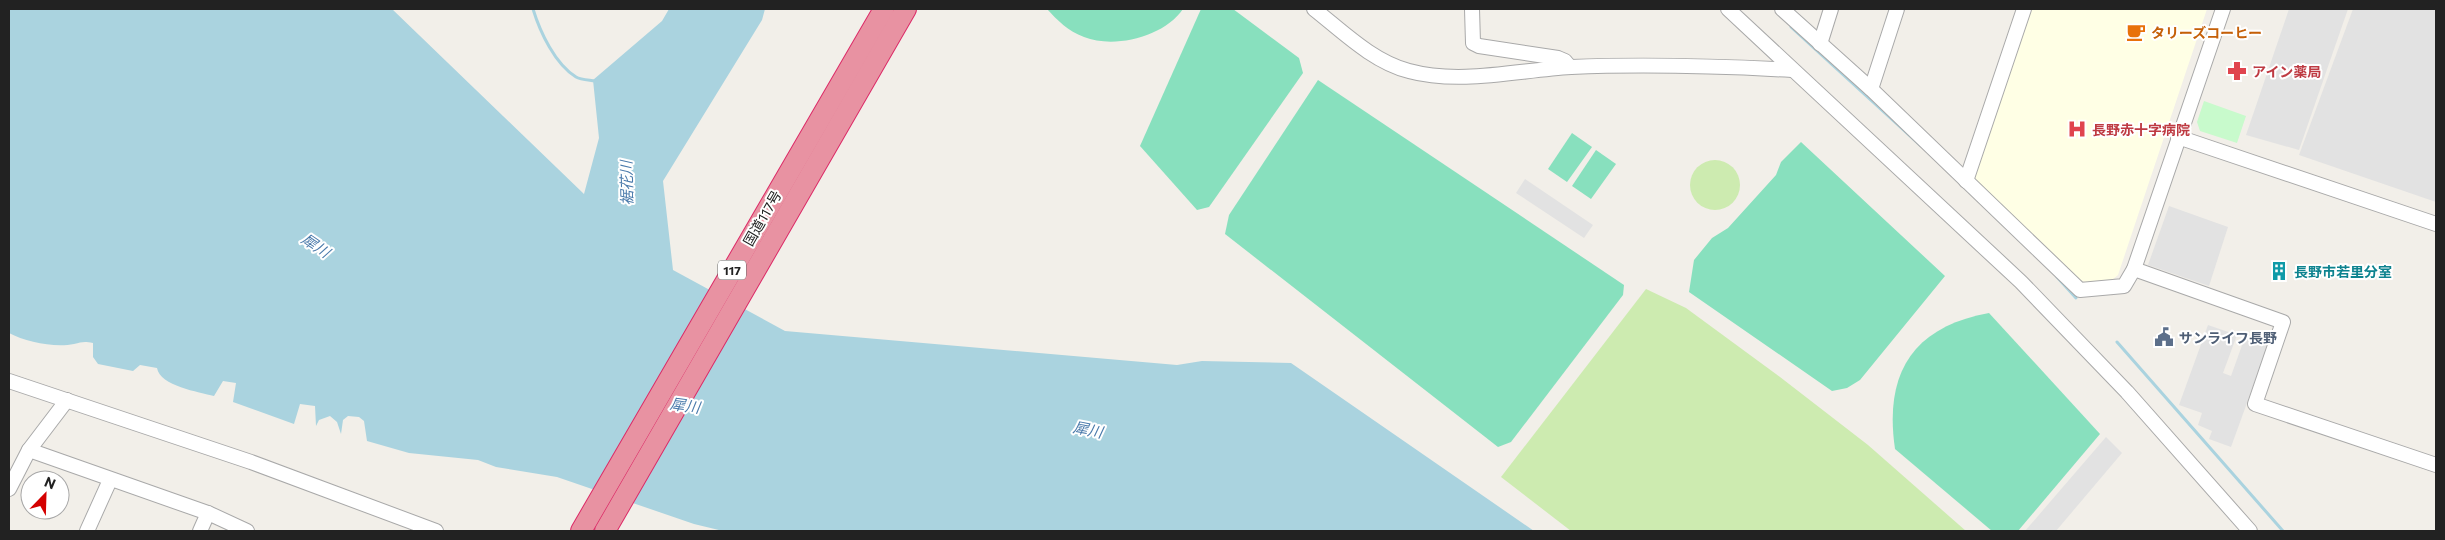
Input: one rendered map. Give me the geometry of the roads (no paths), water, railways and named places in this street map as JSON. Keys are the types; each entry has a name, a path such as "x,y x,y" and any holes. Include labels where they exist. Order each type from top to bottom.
{"highway":[{"name":"国道117号","path":"581,531 884,9"},
{"name":"国道117号","path":"605,531 906,9"}],"street":[{"path":"1314,9 1384,60 1408,71 1435,76 1570,67 1684,64 1792,70"},
{"path":"1472,9 1473,43 1479,46 1558,58 1565,60 1570,67"},
{"path":"1728,9 1740,18 1792,70 2022,282 2127,392 2250,531"},
{"path":"1782,9 1871,89 2080,290 2124,286 2134,269 2223,9"},
{"path":"1820,44 1831,9"},
{"path":"1871,89 1897,9"},
{"path":"1966,181 2024,9"},
{"path":"2178,137 2436,224"},
{"path":"2134,269 2283,322 2256,404 2436,465"},
{"path":"9,381 251,462 370,505 411,528 436,531"},
{"path":"9,489 29,450 67,400"},
{"path":"29,450 208,513 247,531"},
{"path":"87,531 110,480"},
{"path":"200,531 208,513"}],"water":[{"path":"9,9 392,9 584,194 599,138 593,80 662,21 669,9 765,9 762,20 663,181 673,270 785,331 1177,365 1202,361 1291,363 1534,531 723,531 694,524 557,477 496,467 478,460 409,453 367,441 364,421 359,417 348,416 343,420 341,434 337,422 330,416 319,420 316,426 315,406 300,404 294,424 233,402 236,383 223,381 214,396 172,384 160,374 157,368 140,365 133,371 98,364 93,357 93,343 83,342 58,345 24,339 9,333"}],"waterway":[{"path":"533,9 549,47 561,64 576,77 595,81"},
{"path":"1791,27 1921,146"},
{"path":"2057,277 2076,298"},
{"path":"2117,342 2283,531"}],"place":[{"name":"タリーズコーヒー","path":"2136,32"},
{"name":"アイン薬局","path":"2237,71"},
{"name":"長野赤十字病院","path":"2077,129"},
{"name":"長野市若里分室","path":"2279,271"},
{"name":"サンライフ長野","path":"2164,337"}],"water label":[{"name":"裾花川","path":"626,183"},
{"name":"犀川","path":"316,245"},
{"name":"犀川","path":"685,405"},
{"name":"犀川","path":"1088,429"}]}
